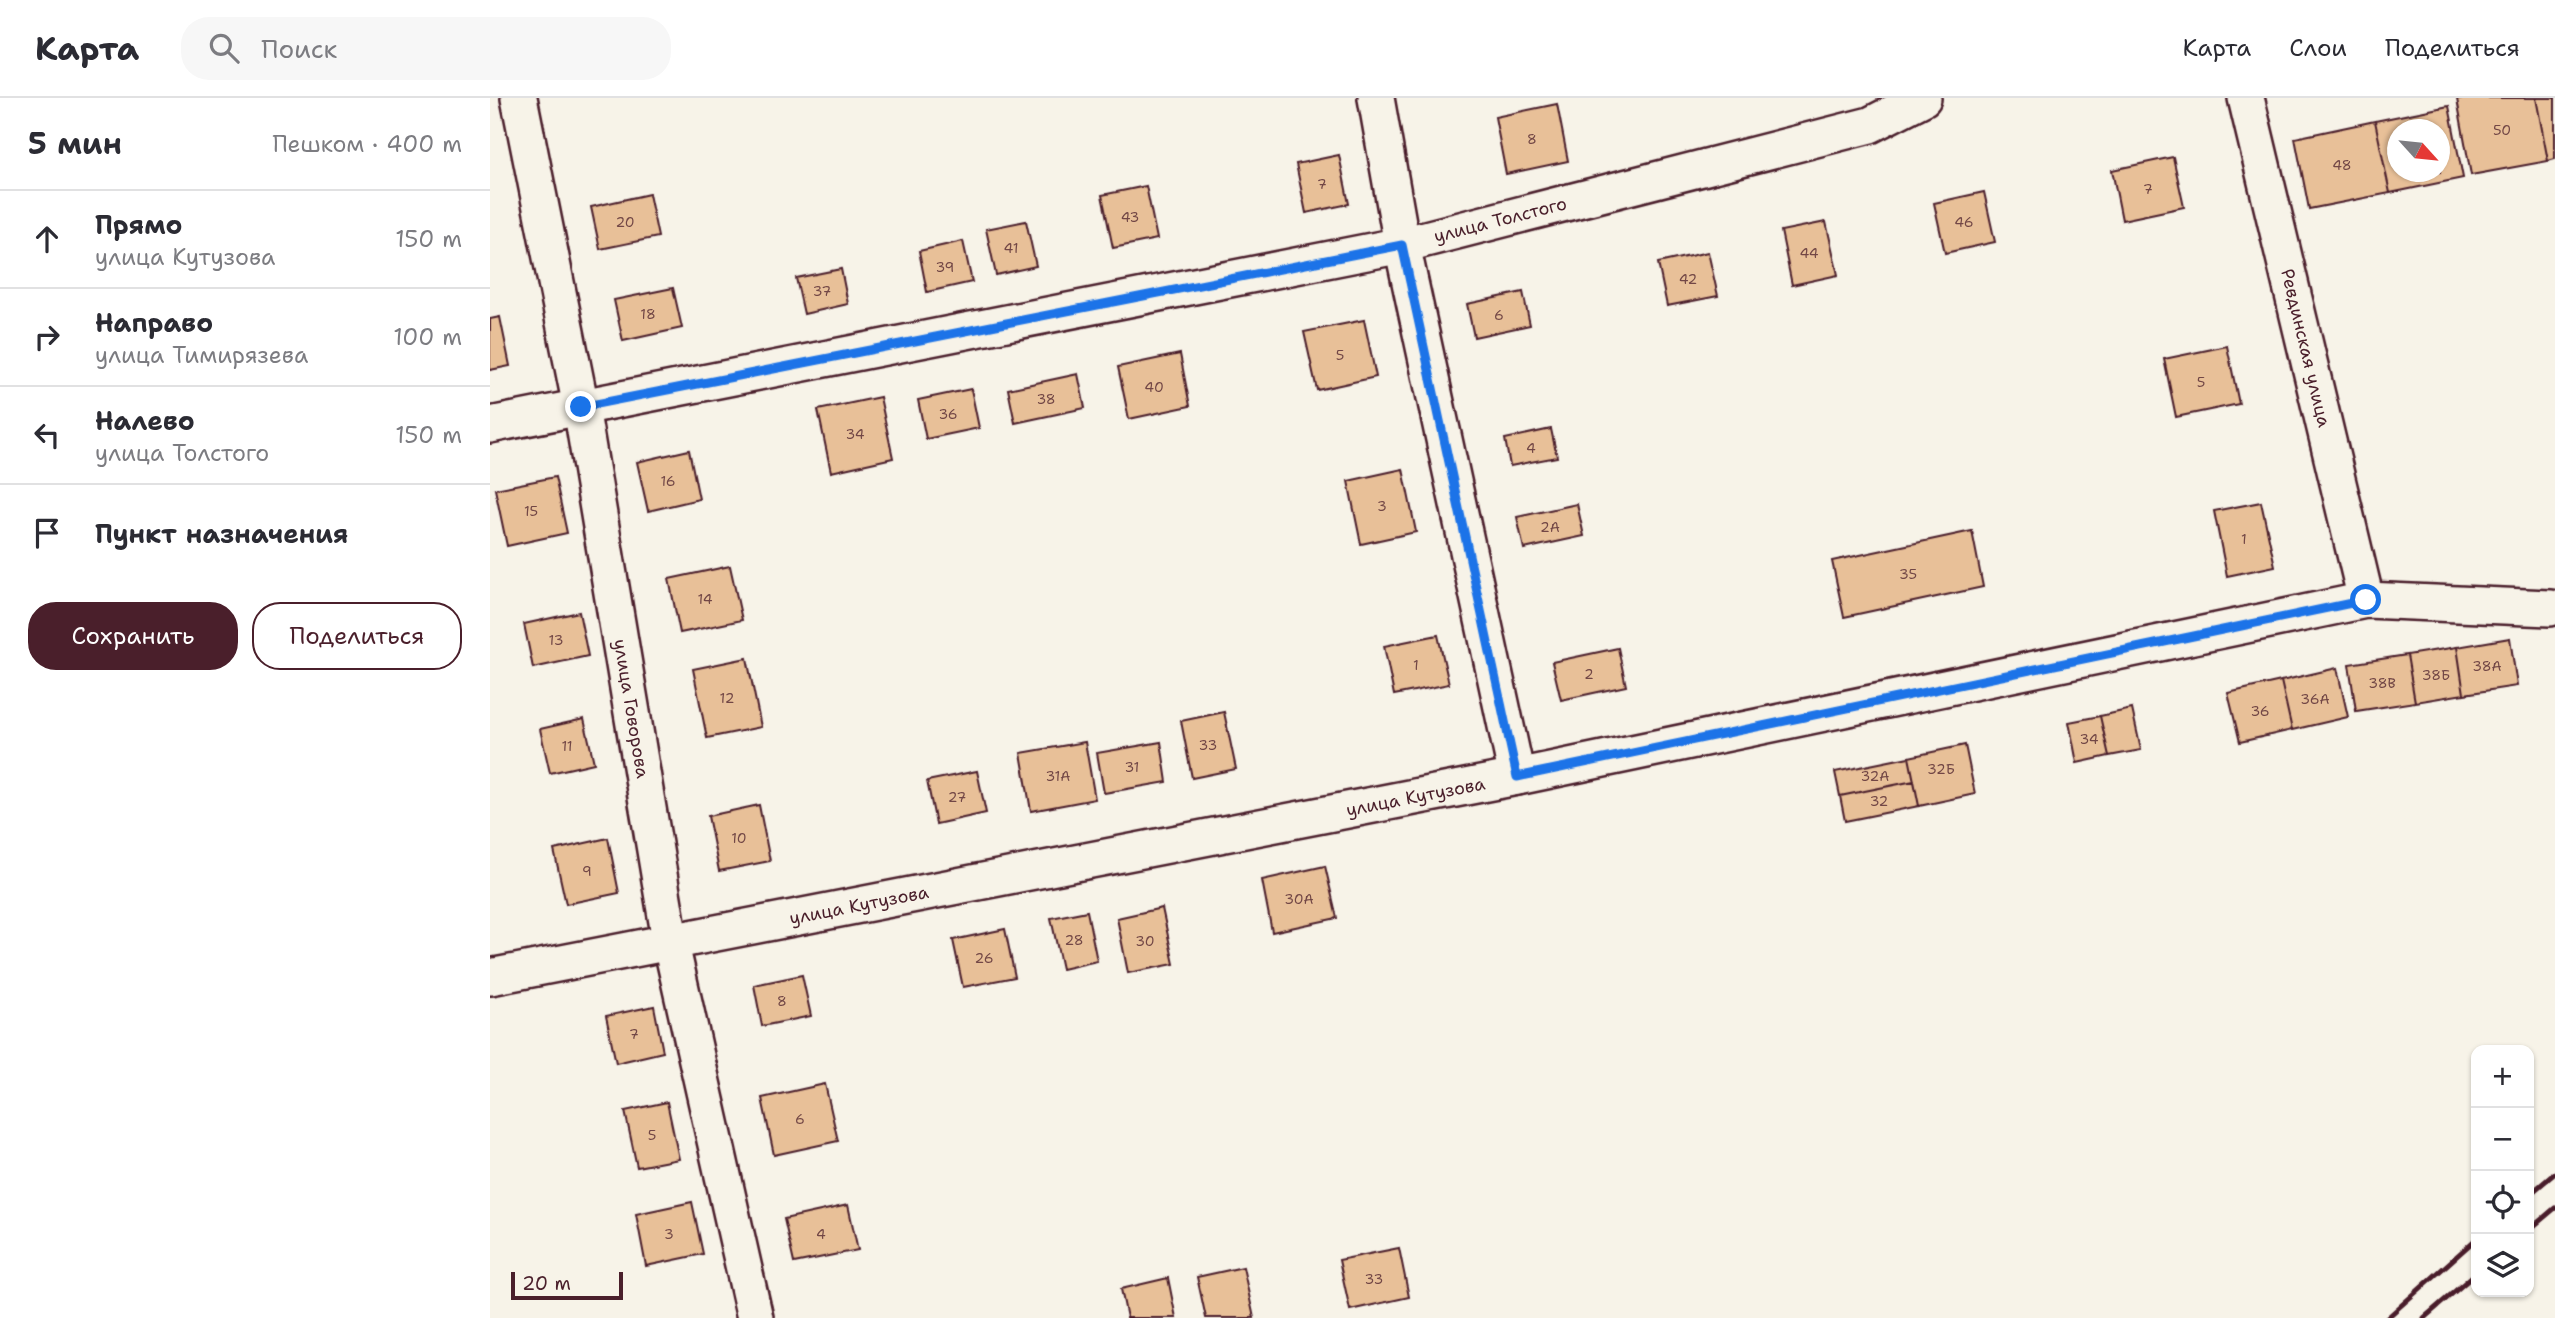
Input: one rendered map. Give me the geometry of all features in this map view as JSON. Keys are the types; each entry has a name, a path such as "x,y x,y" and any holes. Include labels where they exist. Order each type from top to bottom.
{"street":[{"name":"улица Говорова","path":"519,98 581,407 670,940 755,1318"},
{"path":"1376,98 1402,245 1517,777"},
{"name":"улица Толстого","path":"490,425 1402,245 1870,125 1923,98"},
{"name":"Ревдинская улица","path":"2251,99 2366,600"},
{"name":"улица Кутузова","path":"490,977 1517,777 2366,600 2550,608"}],"building":[{"path":"2536,98 2548,161 2471,175 2457,99"},
{"path":"2536,98 2555,98 2555,159 2548,161"},
{"path":"1557,104 1568,161 1506,174 1495,117"},
{"path":"2449,106 2463,178 2450,181 2450,119 2387,119 2387,179 2375,121"},
{"path":"2375,121 2390,193 2309,209 2295,138"},
{"path":"1339,155 1349,204 1306,213 1296,164"},
{"path":"2173,157 2184,207 2122,220 2112,170"},
{"path":"2388,182 2444,182 2390,193"},
{"path":"1146,186 1157,239 1113,248 1102,195"},
{"path":"1984,192 1995,242 1945,253 1934,203"},
{"path":"649,194 658,237 600,249 591,207"},
{"path":"1026,221 1036,266 996,275 986,229"},
{"path":"1826,222 1838,275 1792,285 1781,231"},
{"path":"963,241 972,282 927,292 919,251"},
{"path":"1708,252 1718,296 1667,306 1658,263"},
{"path":"841,269 848,304 804,314 796,278"},
{"path":"673,288 682,328 623,341 614,300"},
{"path":"1523,292 1530,325 1474,337 1467,304"},
{"path":"500,317 510,366 490,370 490,319"},
{"path":"1364,320 1376,377 1317,390 1304,332"},
{"path":"2227,346 2239,404 2176,417 2164,359"},
{"path":"1180,354 1190,406 1129,419 1118,367"},
{"path":"1078,374 1085,408 1015,423 1008,389"},
{"path":"971,389 979,428 926,439 918,400"},
{"path":"880,397 893,458 831,472 818,410"},
{"path":"1551,429 1557,457 1510,466 1505,439"},
{"path":"689,450 699,499 648,511 637,462"},
{"path":"1403,469 1416,532 1361,544 1348,481"},
{"path":"555,477 567,533 507,546 495,489"},
{"path":"2261,502 2275,566 2227,576 2214,511"},
{"path":"1577,504 1584,536 1524,549 1517,517"},
{"path":"1972,531 1983,587 1844,617 1832,561"},
{"path":"730,566 742,620 680,633 669,579"},
{"path":"579,612 588,656 533,668 524,624"},
{"path":"1438,635 1449,684 1394,695 1384,646"},
{"path":"2510,638 2517,686 2464,694 2457,647"},
{"path":"2457,647 2464,694 2415,702 2407,655"},
{"path":"1618,648 1626,686 1561,700 1552,662"},
{"path":"2407,655 2415,702 2356,711 2349,664"},
{"path":"747,658 761,727 707,738 693,669"},
{"path":"2337,668 2348,717 2292,730 2281,681"},
{"path":"2281,681 2292,730 2240,742 2228,693"},
{"path":"2132,709 2141,750 2109,756 2100,716"},
{"path":"1224,712 1236,769 1192,778 1181,721"},
{"path":"2100,716 2109,756 2077,763 2069,722"},
{"path":"584,719 594,763 550,773 540,729"},
{"path":"1085,742 1095,799 1031,811 1021,753"},
{"path":"1161,742 1167,782 1104,793 1097,753"},
{"path":"1965,745 1975,794 1919,806 1909,757"},
{"path":"1909,757 1914,781 1840,796 1835,772"},
{"path":"977,771 986,813 936,824 927,781"},
{"path":"1914,781 1919,806 1845,821 1840,796"},
{"path":"759,805 770,861 719,871 708,816"},
{"path":"608,838 619,893 566,904 554,850"},
{"path":"1325,866 1337,918 1272,932 1262,880"},
{"path":"1162,908 1174,964 1128,973 1117,918"},
{"path":"1087,911 1097,961 1062,969 1051,918"},
{"path":"1005,929 1015,977 963,987 953,940"},
{"path":"802,975 811,1016 762,1026 754,985"},
{"path":"654,1006 663,1052 616,1063 606,1016"},
{"path":"825,1084 838,1141 774,1155 762,1098"},
{"path":"667,1102 679,1159 637,1167 625,1111"},
{"path":"692,1202 703,1254 646,1266 636,1214"},
{"path":"848,1205 858,1250 794,1263 784,1219"},
{"path":"1399,1248 1409,1297 1350,1310 1339,1260"},
{"path":"1243,1267 1254,1318 1206,1318 1197,1277"},
{"path":"1168,1278 1176,1318 1127,1318 1121,1289"}],"railway":[{"path":"2534,1191 2555,1173"},
{"path":"2534,1226 2555,1208"},
{"path":"2387,1318 2471,1243"},
{"path":"2424,1318 2471,1277"}],"route":[{"path":"581,407 1402,245 1517,777 2366,600"}]}
